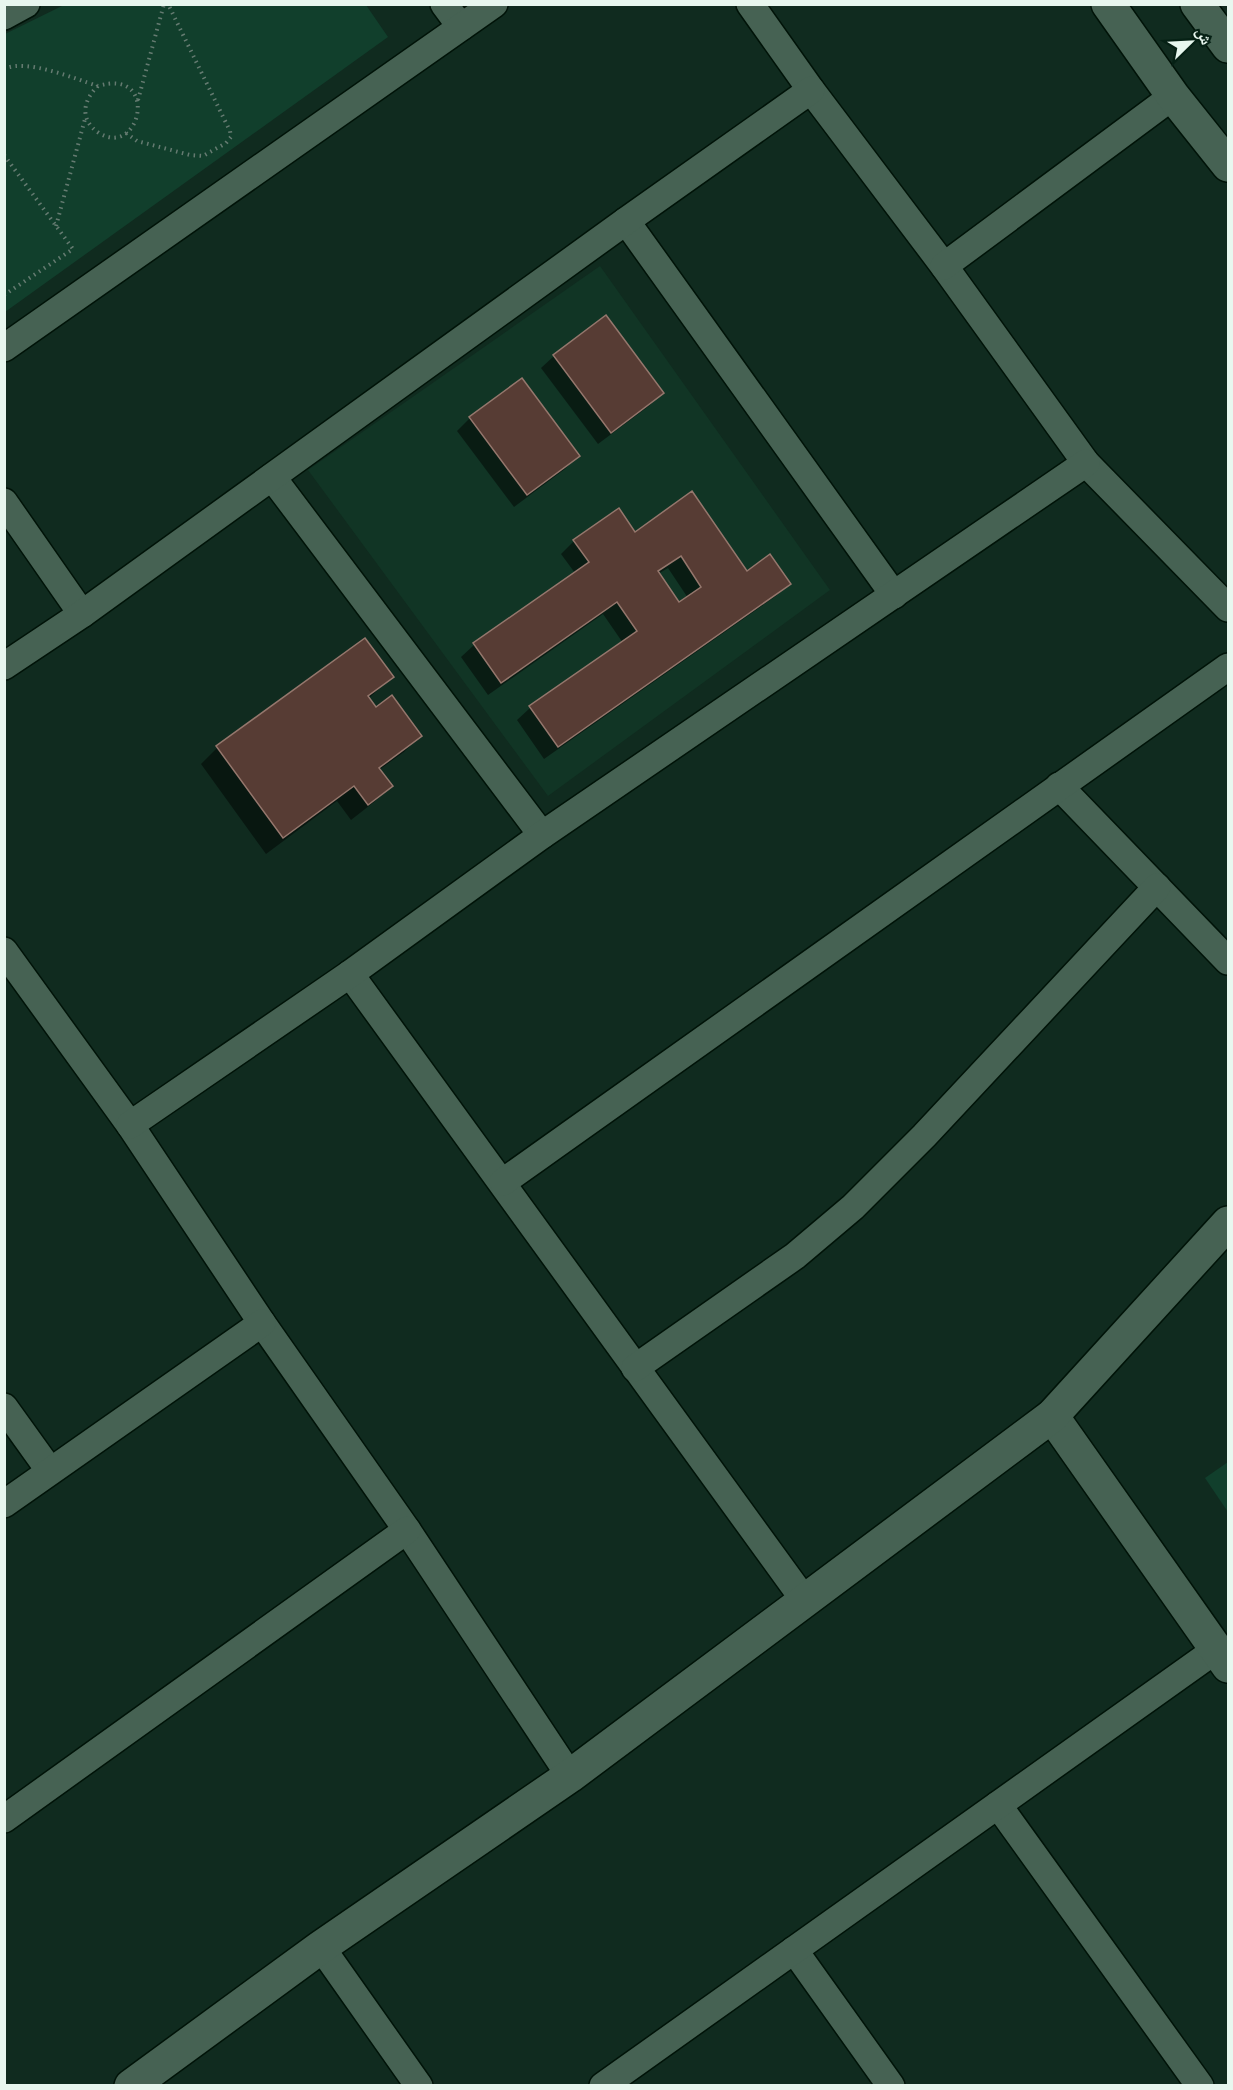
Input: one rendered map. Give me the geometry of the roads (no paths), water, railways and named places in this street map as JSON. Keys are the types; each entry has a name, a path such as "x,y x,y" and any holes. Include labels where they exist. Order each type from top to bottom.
{"street":[{"path":"4,16 27,4"},
{"path":"444,4 461,27"},
{"path":"4,348 494,4"},
{"path":"750,4 1086,463 1228,608"},
{"path":"1108,4 1173,96 1228,165"},
{"path":"1197,4 1228,46"},
{"path":"4,666 82,614 811,90"},
{"path":"944,266 1173,96"},
{"path":"626,221 894,595"},
{"path":"130,1125 351,974 542,835 1086,463"},
{"path":"272,477 542,835"},
{"path":"4,502 82,614"},
{"path":"503,1182 1228,667"},
{"path":"1059,786 1228,961"},
{"path":"635,1368 795,1256 853,1207 924,1136 1157,887"},
{"path":"4,951 130,1125 262,1323 407,1530 570,1776"},
{"path":"351,974 805,1600"},
{"path":"131,2085 321,1947 570,1776 1052,1416 1228,1224"},
{"path":"4,1503 262,1323"},
{"path":"4,1407 50,1471"},
{"path":"603,2085 998,1805 1222,1658 1052,1416"},
{"path":"4,1819 407,1530"},
{"path":"998,1805 1200,2085"},
{"path":"321,1947 419,2085"},
{"path":"794,1950 891,2085"}]}
